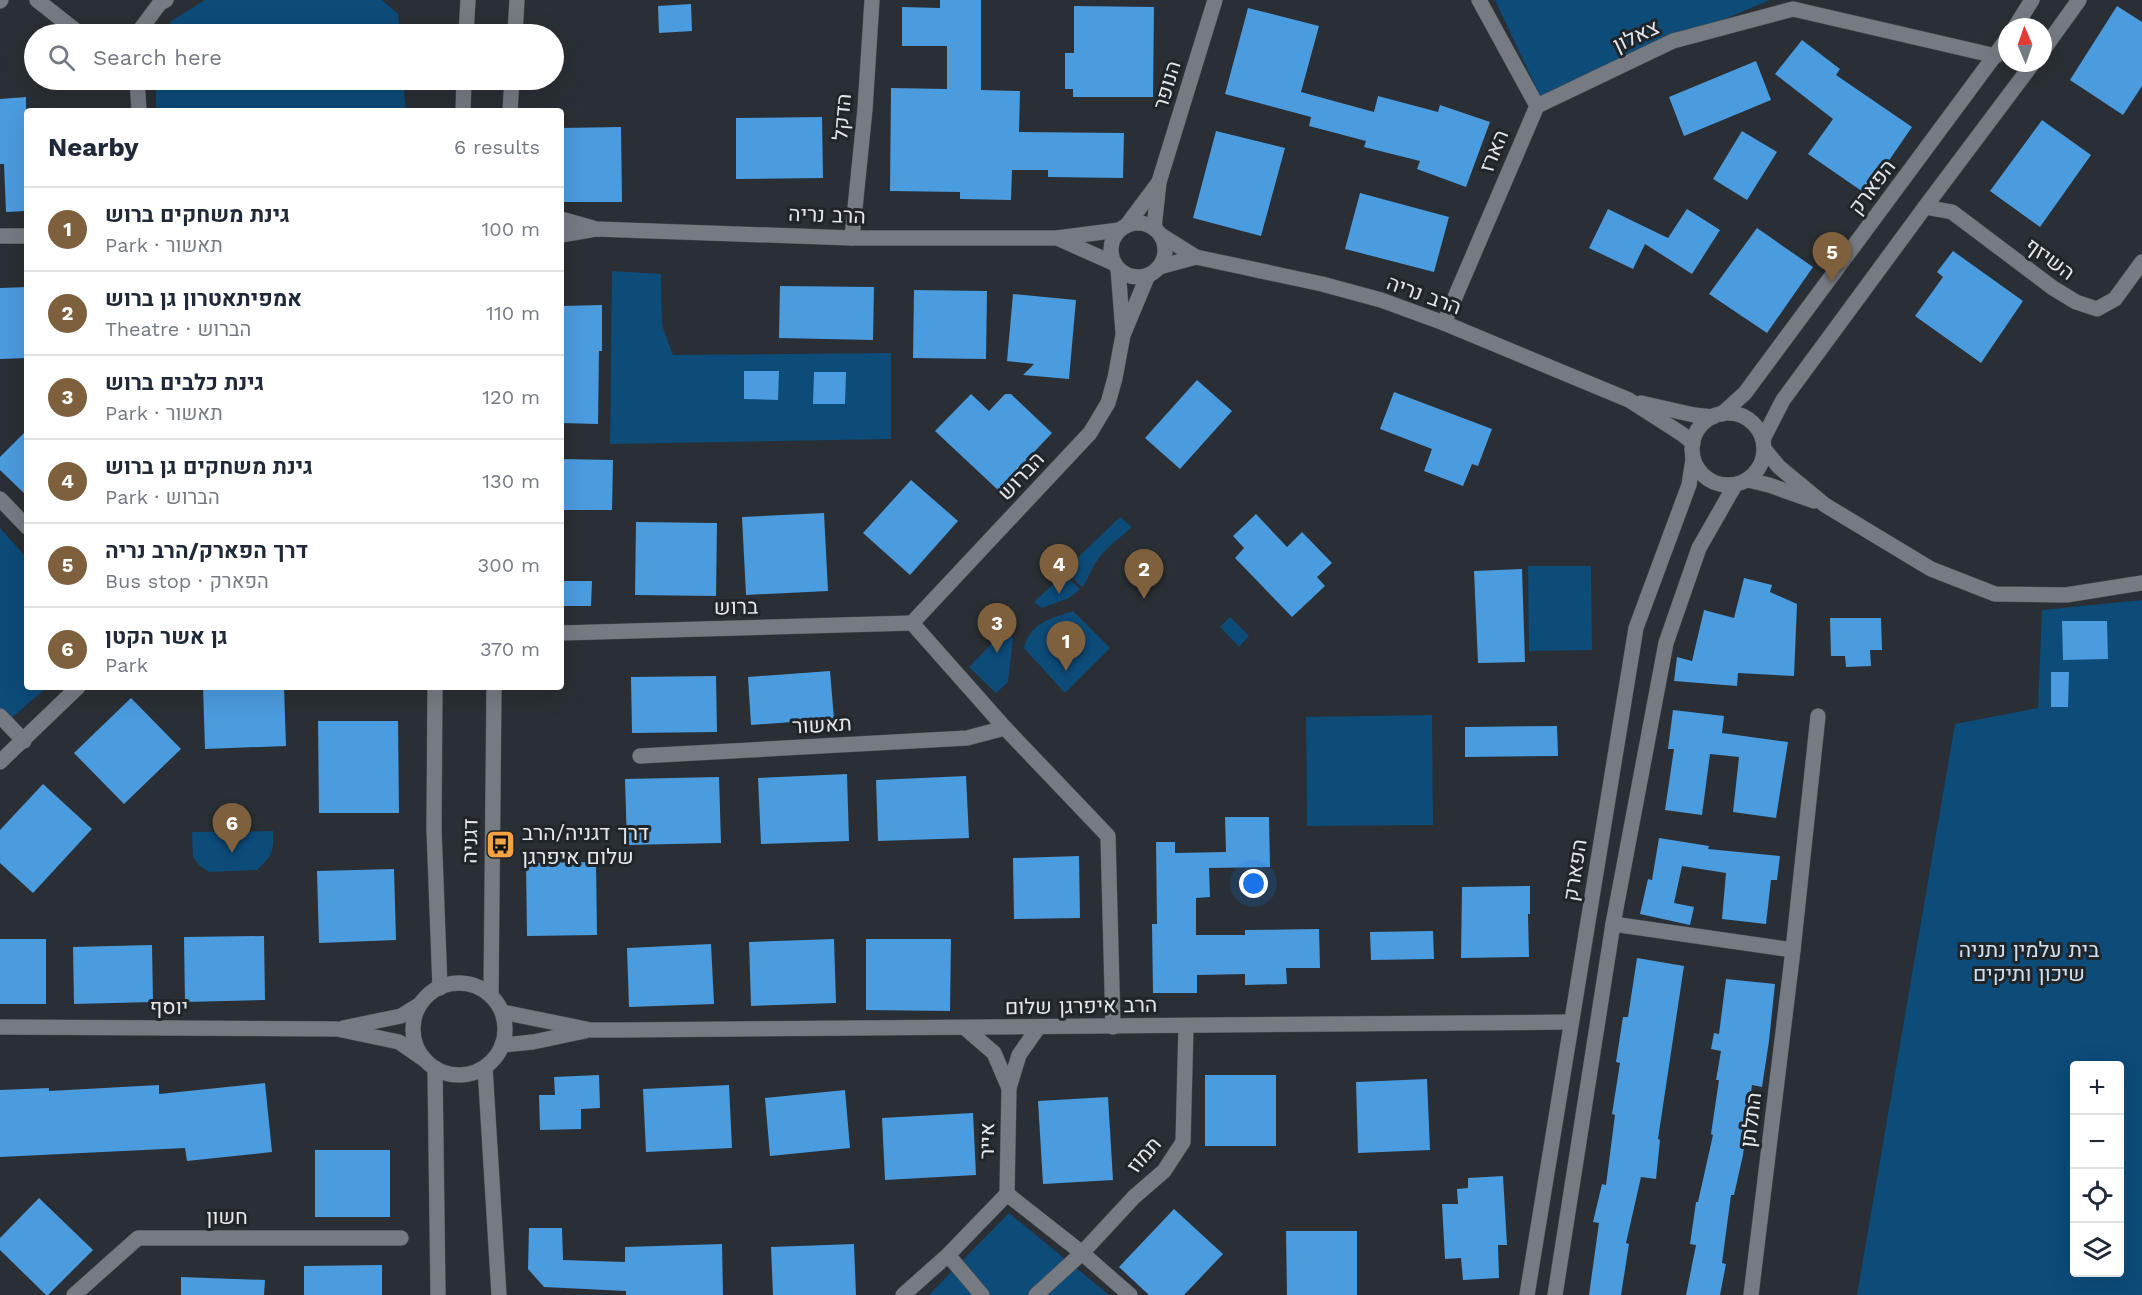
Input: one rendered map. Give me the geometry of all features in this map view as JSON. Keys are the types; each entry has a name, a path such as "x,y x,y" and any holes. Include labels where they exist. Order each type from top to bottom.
{"street":[{"path":"37,0 67,24"},
{"path":"144,24 160,3 166,0"},
{"path":"467,24 468,0"},
{"path":"516,24 517,0"},
{"name":"הדקל","path":"852,238 865,109 872,0"},
{"name":"הנופר","path":"1158,232 1159,182 1215,0"},
{"path":"1479,0 1537,106"},
{"path":"2021,18 2032,0"},
{"path":"2052,38 2079,0"},
{"path":"1791,5 1996,56"},
{"name":"צאלון","path":"1537,106 1673,41 1791,5"},
{"name":"הפארק","path":"1717,415 1745,393 1998,53"},
{"path":"1555,1295 1613,924 1665,643 1699,548 1741,482 1757,471 1762,461 1764,444 1783,400 2026,72"},
{"path":"138,90 139,108"},
{"path":"463,108 464,90"},
{"path":"510,108 511,90"},
{"name":"הארז","path":"1444,323 1537,106"},
{"name":"הנופר","path":"1123,227 1159,182"},
{"name":"השיזף","path":"1925,207 1952,212 2053,288 2076,302 2097,309 2115,299 2142,262"},
{"name":"הרב נריה","path":"564,220 596,229"},
{"path":"1146,224 1158,232 1164,244 1165,254 1153,271 1132,277 1115,266 1110,246 1113,237 1123,227 1146,224"},
{"name":"הרב נריה","path":"564,234 596,229 852,238 1057,238 1123,227"},
{"name":"הרב נריה","path":"1158,232 1196,257 1323,284 1381,300 1444,323 1629,400 1694,415 1717,415"},
{"path":"0,236 24,236"},
{"name":"הרב נריה","path":"1057,238 1115,266"},
{"name":"הרב נריה","path":"1153,271 1196,257"},
{"name":"הברוש","path":"1115,266 1123,335"},
{"name":"הברוש","path":"912,623 1090,433 1108,403 1123,335 1153,271"},
{"name":"הרב נריה","path":"1629,400 1693,443"},
{"path":"1825,505 1769,485 1741,482 1724,485 1714,483 1704,477 1693,459 1693,443 1699,428 1717,415 1732,413 1742,416 1751,422 1779,467 1825,505 1931,568 1995,594 2066,595 2142,583"},
{"name":"הפארק","path":"1527,1295 1636,628 1689,485 1693,459"},
{"path":"2,504 24,524"},
{"path":"912,623 1005,728 1108,836 1113,1027"},
{"name":"ברוש","path":"564,633 912,623"},
{"path":"0,762 75,690"},
{"name":"דגניה","path":"435,690 434,829 440,988"},
{"name":"דגניה","path":"491,996 494,690"},
{"path":"0,716 24,741"},
{"name":"התלתן","path":"1750,1295 1793,950 1818,716"},
{"name":"תאשור","path":"640,756 968,738 1005,728"},
{"path":"1613,924 1793,950"},
{"path":"451,983 466,983 478,987 491,996 502,1012 505,1029 502,1045 495,1057 485,1067 470,1073 454,1075 430,1064 416,1046 412,1030 419,1005 427,995 451,983"},
{"name":"יוסף","path":"337,1029 401,1016 419,1005"},
{"name":"הרב איפרגן שלום","path":"502,1012 591,1030"},
{"name":"הרב איפרגן שלום","path":"502,1045 533,1042 591,1030 1571,1022"},
{"name":"תמוז","path":"1082,1253 1134,1197 1164,1171 1183,1142 1186,1026"},
{"name":"יוסף","path":"0,1027 337,1029 399,1042 430,1064"},
{"name":"אייר","path":"965,1028 994,1053 1009,1088"},
{"name":"אייר","path":"1007,1194 1009,1088 1019,1055 1038,1028"},
{"path":"430,1064 438,1295"},
{"path":"485,1067 499,1295"},
{"path":"903,1295 948,1255 1007,1194 1082,1253 1130,1295"},
{"name":"חשון","path":"74,1295 138,1238 401,1238"},
{"path":"1036,1295 1082,1253"},
{"path":"948,1255 982,1295"}],"green space":[{"path":"205,0 382,0 398,14 399,24 170,24 171,21"},
{"path":"1495,0 1770,0 1540,96"},
{"path":"156,90 404,90 406,108 156,108"},
{"path":"612,271 661,274 662,325 673,355 891,353 891,439 610,444"},
{"path":"1120,517 1132,527 1097,561 1082,587 1065,570"},
{"path":"0,528 24,555 24,690 44,690 0,728"},
{"path":"1528,566 1591,566 1592,650 1529,651"},
{"path":"1064,574 1080,589 1069,598 1042,608 1034,602"},
{"name":"בית עלמין נתניה שיכון ותיקים","path":"2142,600 2142,1295 1857,1295 1955,724 2038,708 2042,610"},
{"path":"1073,611 1110,648 1065,693 1024,648 1031,632 1042,623"},
{"path":"1230,617 1249,636 1239,647 1220,627"},
{"path":"1004,631 1013,638 1008,682 996,693 969,667"},
{"path":"1432,715 1433,825 1307,826 1306,717"},
{"path":"273,831 271,853 257,870 209,872 193,857 192,832"},
{"path":"1009,1213 1109,1295 929,1295"}],"building":[{"path":"940,0 981,0 981,90 1020,91 1019,132 1124,133 1123,178 1048,177 1048,170 1012,170 1011,200 960,199 960,192 890,191 891,88 947,89 947,46 902,46 902,7 940,8"},
{"path":"691,4 692,31 659,33 658,6"},
{"path":"1074,6 1154,7 1153,97 1073,97 1073,89 1065,89 1065,53 1074,53"},
{"path":"2117,6 2142,22 2142,86 2123,115 2070,80"},
{"path":"1248,8 1319,26 1301,92 1374,112 1378,96 1438,112 1440,105 1490,122 1466,187 1417,169 1420,161 1364,147 1366,141 1309,126 1311,117 1225,94"},
{"path":"1802,40 1840,69 1836,75 1912,127 1866,194 1808,154 1833,119 1775,74"},
{"path":"1756,61 1771,100 1684,136 1669,97"},
{"path":"26,97 26,108 24,108 24,211 6,212 4,164 0,164 0,99"},
{"path":"822,117 823,178 736,179 736,118"},
{"path":"2042,120 2091,155 2040,227 1990,191"},
{"path":"621,127 622,202 564,202 564,128"},
{"path":"1216,131 1285,148 1261,236 1193,218"},
{"path":"1742,131 1777,152 1747,200 1713,179"},
{"path":"1360,193 1449,217 1434,272 1345,249"},
{"path":"1608,209 1668,238 1687,209 1720,230 1692,274 1645,244 1633,269 1589,248"},
{"path":"1757,228 1813,267 1767,333 1709,294"},
{"path":"1953,251 2023,301 1981,363 1915,316 1943,277 1937,272"},
{"path":"780,286 874,287 873,340 779,338"},
{"path":"24,287 24,358 0,359 0,288"},
{"path":"914,290 987,291 986,359 913,358"},
{"path":"1013,294 1076,300 1069,379 1023,375 1034,364 1007,361"},
{"path":"602,305 598,424 564,423 564,306"},
{"path":"744,371 779,371 778,400 744,399"},
{"path":"814,372 846,372 845,404 813,404"},
{"path":"1197,380 1232,411 1180,469 1145,438"},
{"path":"1394,392 1492,429 1478,466 1472,464 1463,486 1424,471 1432,449 1380,429"},
{"path":"971,394 989,411 1005,394 1011,394 1052,433 998,490 935,431"},
{"path":"24,433 24,493 0,470 0,457"},
{"path":"564,459 613,460 612,510 564,510"},
{"path":"911,480 958,521 910,575 863,533"},
{"path":"824,513 828,591 746,595 742,517"},
{"path":"1256,514 1287,547 1302,532 1332,563 1317,577 1325,586 1292,617 1235,558 1244,548 1233,536"},
{"path":"636,522 717,523 716,596 635,595"},
{"path":"1522,569 1525,662 1478,663 1474,571"},
{"path":"1744,578 1772,585 1770,592 1797,604 1794,676 1738,673 1737,686 1674,681 1677,657 1692,661 1704,610 1734,618"},
{"path":"564,581 592,581 591,606 564,606"},
{"path":"1830,618 1881,618 1882,650 1870,650 1871,666 1846,667 1845,656 1831,656"},
{"path":"2062,621 2107,621 2108,659 2063,660"},
{"path":"830,671 834,719 751,725 748,677"},
{"path":"2051,672 2069,672 2068,707 2051,707"},
{"path":"716,676 717,732 632,733 631,677"},
{"path":"203,690 284,690 286,746 205,749"},
{"path":"131,698 181,749 124,804 74,753"},
{"path":"1673,710 1724,716 1722,733 1788,742 1776,818 1733,812 1739,757 1710,754 1702,815 1665,810 1674,749 1668,749"},
{"path":"318,721 398,721 399,813 319,813"},
{"path":"1557,726 1558,756 1465,757 1465,727"},
{"path":"847,774 849,841 761,844 758,778"},
{"path":"966,776 969,838 878,841 876,780"},
{"path":"719,777 721,843 627,845 625,779"},
{"path":"43,784 92,829 33,893 0,863 0,830"},
{"path":"1225,817 1269,817 1270,867 1209,868 1210,897 1196,898 1196,935 1245,935 1245,930 1319,929 1320,968 1286,968 1287,984 1245,985 1245,974 1197,975 1197,993 1153,993 1152,924 1157,924 1156,842 1175,842 1175,853 1226,852"},
{"path":"1659,838 1709,846 1708,849 1780,856 1777,880 1771,880 1766,924 1722,919 1726,873 1682,866 1674,903 1694,907 1690,925 1640,914 1648,879 1652,880"},
{"path":"1079,856 1080,918 1014,919 1013,858"},
{"path":"596,862 597,935 527,936 526,863"},
{"path":"394,869 396,940 319,943 317,871"},
{"path":"1530,886 1529,957 1461,958 1462,887"},
{"path":"1433,931 1434,959 1371,960 1370,932"},
{"path":"264,936 265,1000 185,1002 184,937"},
{"path":"0,939 46,939 46,1004 0,1004"},
{"path":"834,939 836,1003 751,1006 749,942"},
{"path":"866,939 951,939 950,1011 866,1010"},
{"path":"711,944 714,1004 629,1007 627,948"},
{"path":"152,945 153,1002 74,1004 73,947"},
{"path":"1637,958 1684,966 1658,1139 1660,1140 1656,1179 1641,1177 1626,1243 1629,1244 1621,1295 1589,1295 1599,1223 1593,1222 1602,1184 1606,1185 1615,1115 1612,1114 1620,1063 1616,1062 1623,1017 1628,1017"},
{"path":"1726,979 1775,984 1769,1041 1762,1087 1752,1085 1743,1155 1734,1195 1731,1195 1722,1263 1726,1264 1720,1295 1686,1295 1696,1245 1690,1244 1696,1202 1698,1202 1713,1135 1711,1134 1719,1080 1716,1080 1721,1051 1711,1049 1714,1033 1719,1034"},
{"path":"599,1075 600,1108 581,1109 581,1129 540,1130 539,1095 555,1095 554,1077"},
{"path":"1205,1075 1276,1075 1276,1146 1205,1146"},
{"path":"1427,1079 1430,1150 1358,1153 1356,1082"},
{"path":"265,1083 272,1152 187,1161 185,1148 0,1157 0,1090 49,1088 49,1091 159,1085 159,1094"},
{"path":"729,1085 732,1148 646,1152 643,1089"},
{"path":"845,1090 850,1148 770,1156 765,1098"},
{"path":"1108,1097 1113,1180 1043,1184 1038,1101"},
{"path":"973,1113 976,1175 885,1180 882,1118"},
{"path":"315,1150 390,1150 390,1217 315,1217"},
{"path":"1503,1176 1507,1245 1498,1245 1499,1278 1463,1280 1461,1258 1445,1259 1442,1204 1458,1204 1457,1189 1468,1188 1468,1178"},
{"path":"39,1198 93,1250 48,1295 0,1250 0,1238"},
{"path":"1174,1209 1223,1254 1184,1295 1149,1295 1119,1267"},
{"path":"529,1228 562,1228 563,1260 625,1262 625,1247 722,1244 723,1295 626,1295 626,1291 544,1287 528,1269"},
{"path":"1286,1231 1357,1231 1357,1295 1287,1295"},
{"path":"854,1244 856,1295 773,1295 771,1247"},
{"path":"382,1265 382,1295 304,1295 304,1266"},
{"path":"181,1277 265,1280 264,1295 181,1295"}],"place":[{"name":"דרך הפארק/הרב נריה","path":"1832,282"},
{"name":"גינת משחקים גן ברוש","path":"1059,594"},
{"name":"אמפיתאטרון גן ברוש","path":"1144,599"},
{"name":"גינת כלבים ברוש","path":"997,653"},
{"name":"גינת משחקים ברוש","path":"1066,671"},
{"name":"דרך דגניה/הרב שלום איפרגן","path":"501,845"},
{"name":"גן אשר הקטן","path":"232,853"}]}
